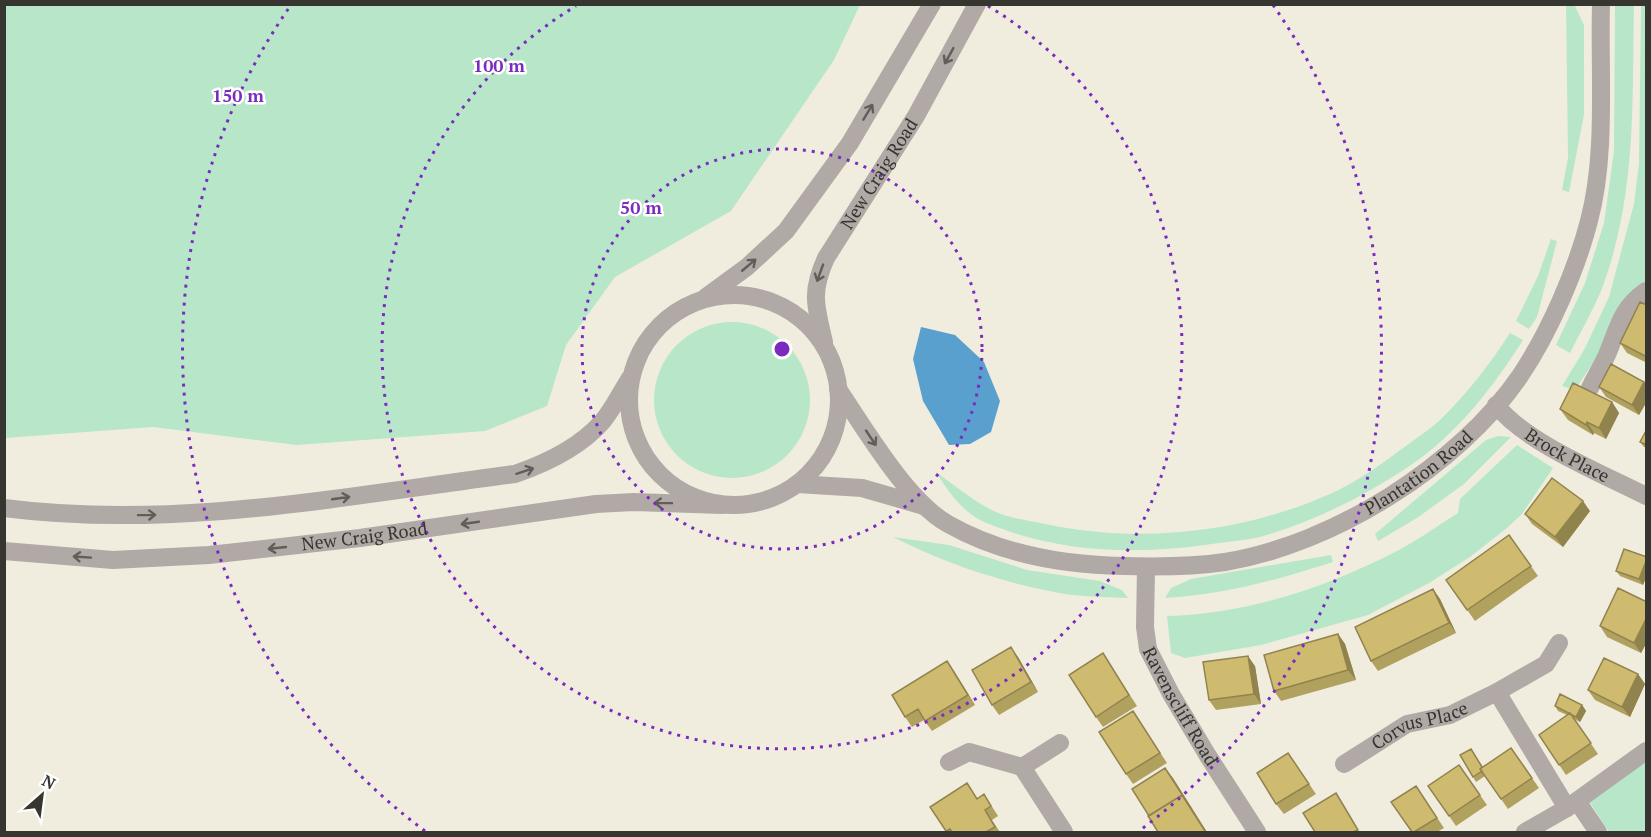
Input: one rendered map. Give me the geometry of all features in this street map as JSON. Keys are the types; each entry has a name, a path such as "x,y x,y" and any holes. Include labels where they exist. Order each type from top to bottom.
{"street":[{"path":"4,508 86,515 148,516 225,512 515,474 543,465 588,436 604,420 630,378 640,352 655,330 676,312 702,300 747,267 786,231 850,143 932,4"},
{"name":"New Craig Road","path":"826,350 815,292 819,274 826,258 916,116 977,4"},
{"name":"Plantation Road","path":"838,389 883,455 924,506 947,524 1020,553 1097,566 1183,567 1249,556 1307,538 1352,519 1406,486 1438,462 1496,405 1520,376 1568,284 1590,220 1596,174 1600,131 1601,4"},
{"path":"1590,388 1609,351 1619,322 1634,299 1647,291"},
{"path":"630,378 628,408 634,436 648,462 669,483 694,498 722,505 748,505 774,498 797,484 813,470 834,432 838,411 838,389 834,369 826,350 809,327 786,309 759,298 730,295 702,300"},
{"name":"Brock Place","path":"1496,405 1504,416 1567,457 1647,496"},
{"name":"Plantation Road","path":"797,484 862,488 924,506"},
{"name":"New Craig Road","path":"4,551 113,560 209,555 360,538 596,504 634,502 722,505"},
{"name":"Ravenscliff Road","path":"1146,567 1145,627 1148,649 1203,747 1257,832"},
{"name":"Corvus Place","path":"1344,764 1407,724 1450,715 1497,692 1546,664 1559,643"},
{"path":"1497,692 1572,804 1598,832"},
{"path":"1022,767 1060,743"},
{"path":"1525,832 1572,804 1647,751"},
{"path":"950,762 969,752 1022,767 1064,832"}],"green space":[{"path":"4,5 860,5 834,60 731,211 615,277 566,345 547,406 485,431 297,445 153,427 5,438"},
{"path":"1566,5 1575,6 1584,25 1584,115 1569,192 1562,190 1568,158"},
{"path":"1615,5 1634,5 1632,114 1627,185 1613,255 1601,291 1570,353 1556,345 1585,283 1604,223 1614,151"},
{"path":"1641,5 1646,5 1646,281 1630,294 1600,352 1575,390 1562,386 1584,350 1609,297 1634,204 1639,163"},
{"path":"1551,239 1557,241 1537,317 1529,329 1516,321 1538,276"},
{"path":"732,322 762,328 787,345 804,370 810,400 804,430 787,455 762,472 732,478 702,472 677,455 660,430 654,400 660,370 677,345 702,328"},
{"path":"1510,333 1523,340 1512,357 1487,392 1459,424 1428,453 1338,507 1299,524 1260,537 1193,547 1139,550 1086,548 1033,539 976,518 958,502 936,472 975,500 1001,514 1081,530 1153,534 1226,526 1261,518 1296,507 1351,484 1428,430 1468,390"},
{"path":"1498,436 1511,437 1464,484 1417,518 1378,541 1375,534 1486,440"},
{"path":"1517,445 1553,468 1522,514 1507,528 1470,557 1429,583 1368,615 1261,645 1185,658 1171,653 1167,616 1226,610 1284,597 1341,577 1395,552 1458,513 1460,499"},
{"path":"893,537 949,545 1027,570 1100,581 1122,590 1128,598 1072,595 992,577 932,555"},
{"path":"1331,555 1333,562 1271,581 1208,594 1165,598 1171,588 1191,579"},
{"path":"1646,751 1646,832 1609,832 1585,795"}],"water":[{"path":"921,327 955,335 984,362 1000,401 991,432 970,444 949,445 923,401 913,359"}],"building":[{"path":"1640,302 1647,305 1647,357 1620,343"},
{"path":"1611,364 1644,382 1632,405 1599,387"},
{"path":"1573,383 1612,402 1599,428 1587,422 1586,425 1560,409"},
{"path":"1647,429 1647,445 1640,442"},
{"path":"1552,478 1583,501 1555,537 1525,514"},
{"path":"1509,535 1531,566 1467,610 1446,580"},
{"path":"1624,549 1647,557 1639,579 1616,571"},
{"path":"1618,588 1647,602 1647,617 1634,643 1600,626"},
{"path":"1433,589 1449,623 1371,661 1355,627"},
{"path":"1338,634 1348,670 1274,691 1264,655"},
{"path":"1011,647 1031,682 992,705 972,670"},
{"path":"1103,653 1129,695 1096,717 1069,675"},
{"path":"1248,656 1254,694 1209,700 1203,662"},
{"path":"1604,658 1638,674 1622,707 1588,690"},
{"path":"947,661 968,695 925,721 918,709 905,717 892,695"},
{"path":"1560,694 1582,705 1576,717 1555,706"},
{"path":"1133,711 1160,753 1126,774 1099,732"},
{"path":"1570,713 1591,743 1559,765 1539,735"},
{"path":"1511,748 1532,778 1501,799 1480,769"},
{"path":"1471,749 1482,767 1480,769 1482,771 1473,777 1460,755"},
{"path":"1288,753 1309,784 1276,804 1257,773"},
{"path":"1459,765 1480,795 1449,816 1428,786"},
{"path":"1165,768 1192,810 1182,795 1149,816 1132,789"},
{"path":"967,783 977,799 984,794 991,806 985,810 995,827 986,832 952,832 950,829 946,831 930,807"},
{"path":"1416,786 1437,818 1412,832 1391,802"},
{"path":"1336,793 1358,830 1315,832 1303,813"},
{"path":"1182,795 1205,831 1158,832 1148,816"}]}
